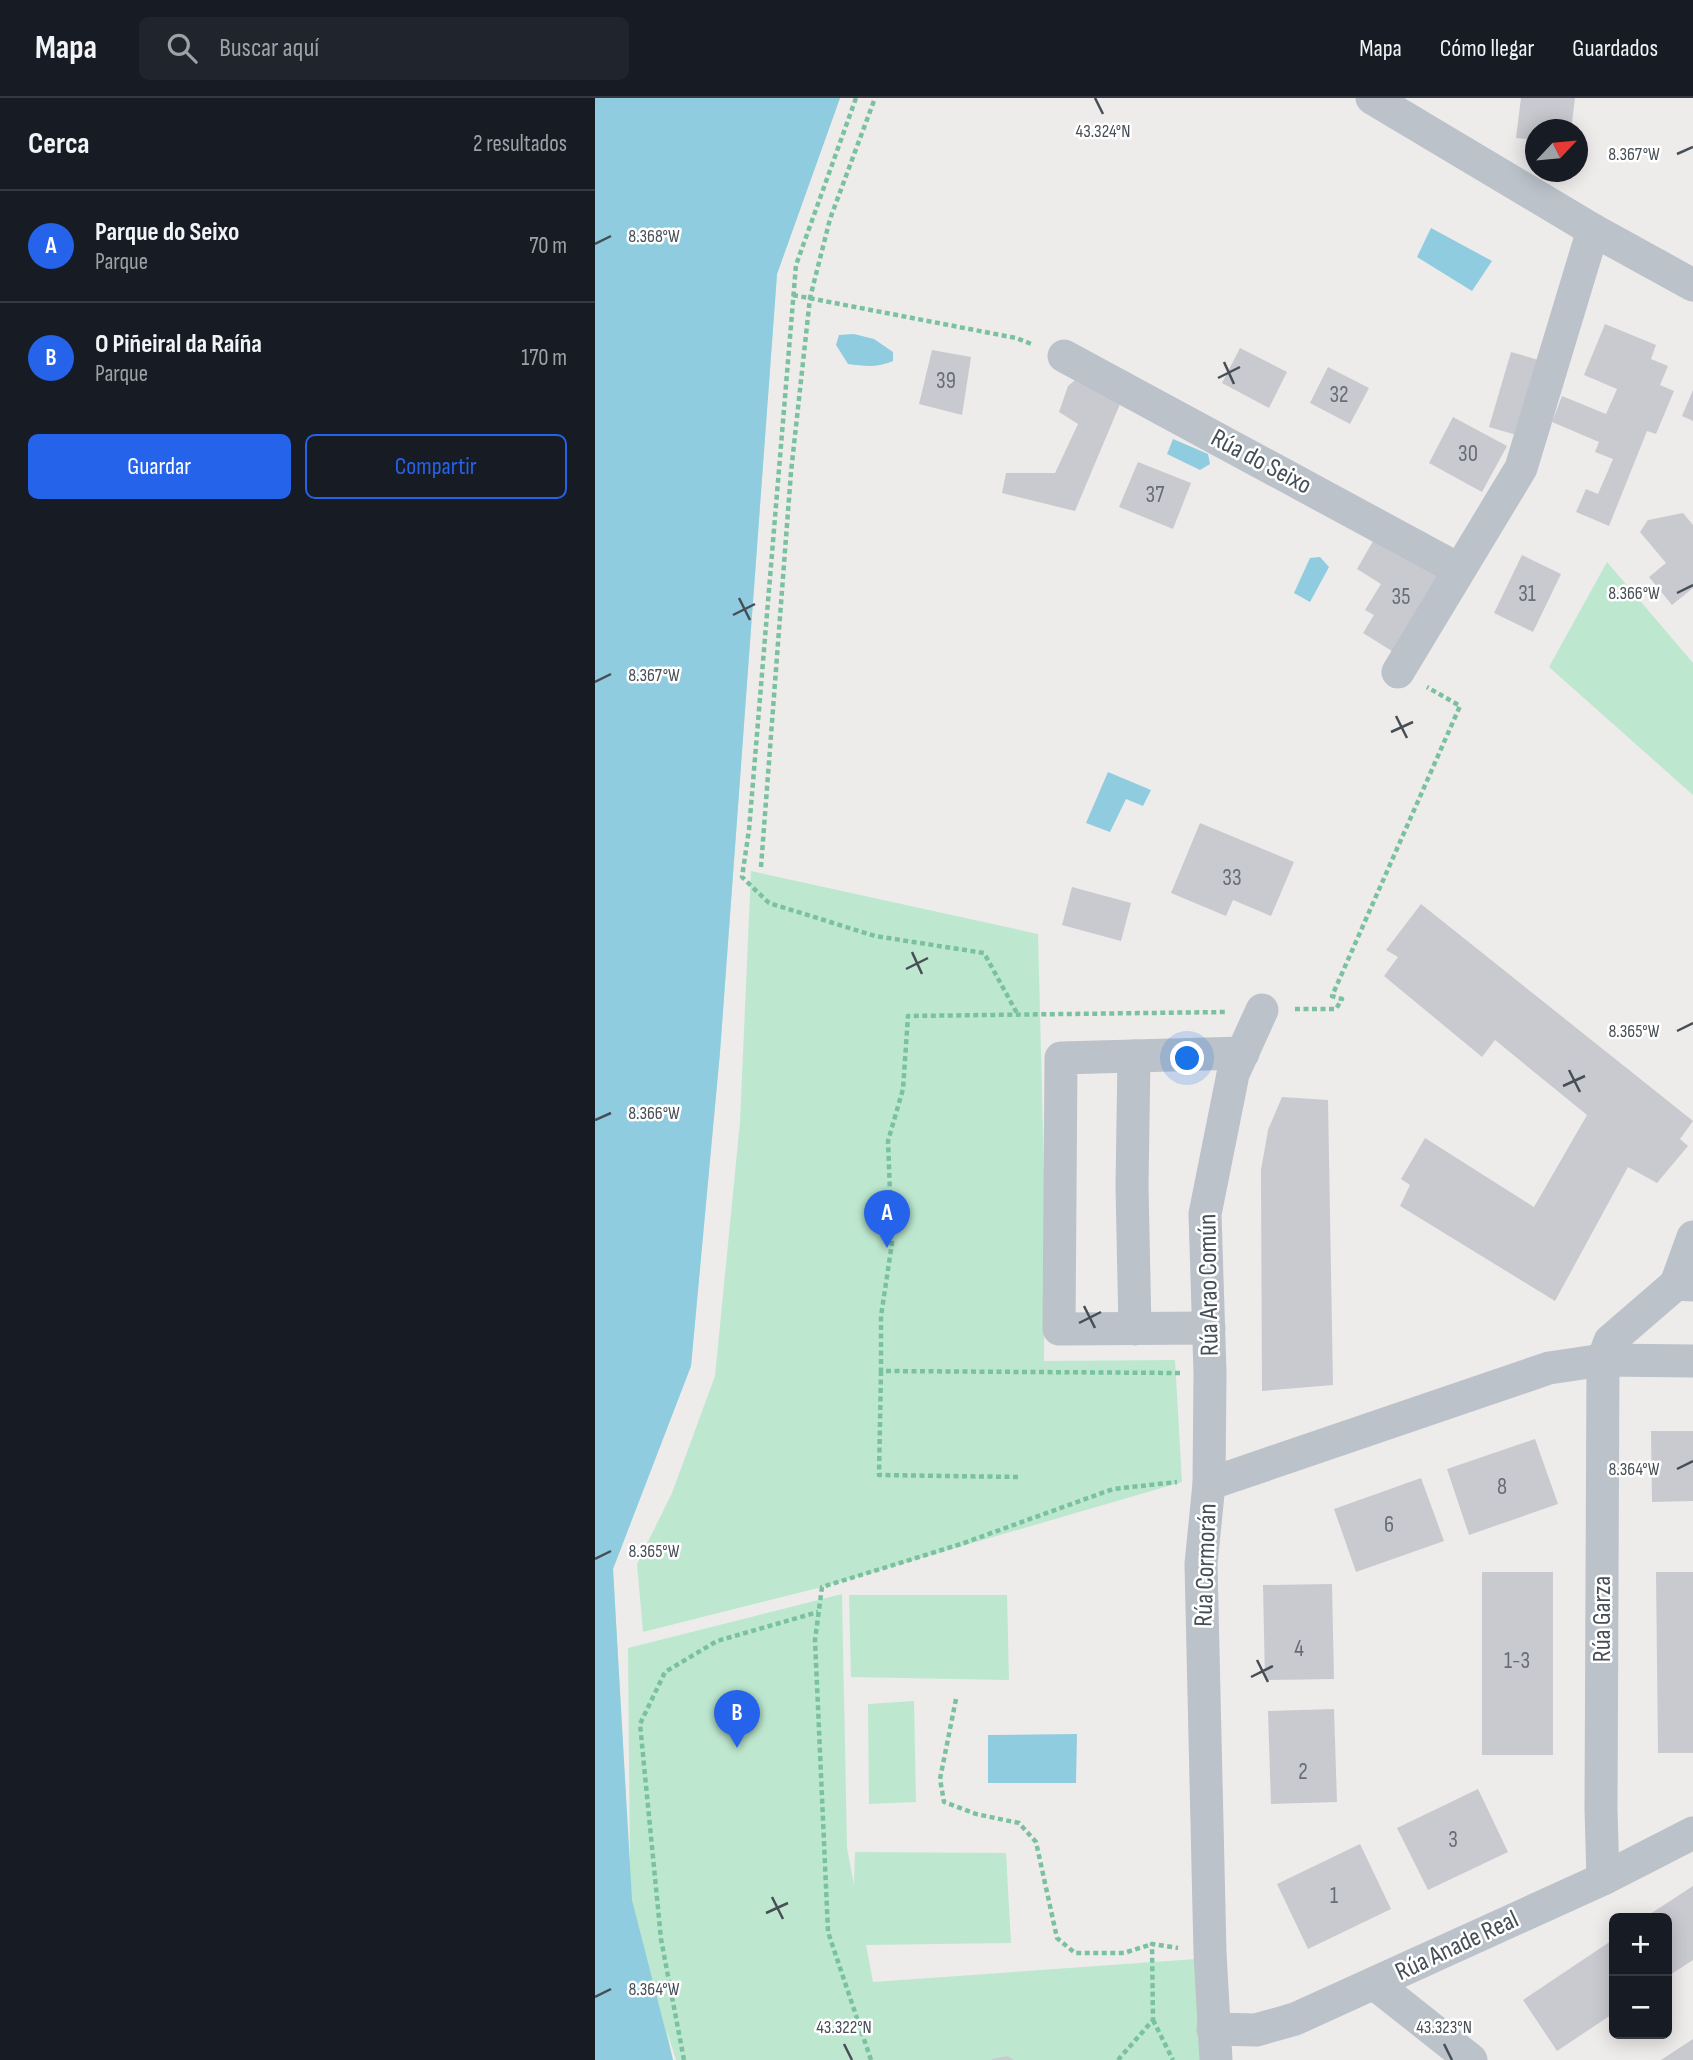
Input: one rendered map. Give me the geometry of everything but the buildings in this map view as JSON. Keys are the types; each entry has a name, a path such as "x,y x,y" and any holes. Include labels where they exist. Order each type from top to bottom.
{"street":[{"path":"1372,98 1593,230 1693,285"},
{"path":"1398,672 1521,468 1593,230"},
{"name":"Rúa do Seixo","path":"1064,356 1458,569"},
{"name":"Rúa Arao Común","path":"1209,1484 1210,1373 1205,1214 1233,1074 1262,1010"},
{"path":"1209,1328 1059,1329 1061,1058 1243,1053"},
{"path":"1134,1055 1132,1186 1135,1329"},
{"path":"1603,1360 1610,1341 1684,1284 1693,1237"},
{"name":"Rúa Cormorán","path":"1214,2045 1201,1563 1209,1484 1549,1368 1603,1360 1693,1360"},
{"name":"Rúa Garza","path":"1603,1360 1603,1879"},
{"name":"Rúa Anade Real","path":"1214,2045 1274,2026 1375,1984 1603,1879 1693,1833"},
{"path":"1375,1984 1441,2039 1471,2060"}],"path":[{"path":"856,98 796,265 750,817 742,877 769,903 875,936 984,953 1018,1015"},
{"path":"761,867 791,472 810,298 829,219 875,98"},
{"path":"793,295 1016,338 1064,356"},
{"path":"1019,1477 879,1475 881,1316 892,1243 888,1141 903,1088 908,1016 1336,1009 1342,999 1332,996 1460,706 1398,672"},
{"path":"881,1371 1210,1373"},
{"path":"871,2060 828,1932 814,1640 822,1587 961,1544 1113,1489 1182,1482 1209,1484"},
{"path":"684,2060 661,1939 640,1724 665,1672 717,1642 818,1612"},
{"path":"956,1699 940,1779 944,1802 976,1814 1019,1823 1036,1842 1057,1938 1076,1953 1124,1953 1152,1944 1210,1953"},
{"path":"1152,1944 1153,2020 1173,2060"},
{"path":"1118,2060 1153,2020"}],"green space":[{"path":"595,98 840,98 777,274 720,1052 691,1366 613,1569 630,1873 628,1648 842,1594 847,1848 854,1885 855,1852 1006,1853 1011,1943 866,1945 873,1982 1196,1959 1203,2060 676,2060 667,2031 673,2060 595,2060"},
{"path":"1607,562 1693,663 1693,795 1549,667"},
{"path":"751,871 1038,934 1045,1209 1044,1361 1175,1360 1182,1482 822,1587 643,1632 637,1564 672,1493 715,1376 740,1122"},
{"path":"849,1595 1007,1595 1009,1680 851,1677"},
{"path":"914,1701 916,1802 869,1804 868,1704"}],"water":[{"path":"595,98 840,98 777,274 720,1052 691,1366 613,1569 632,1900 673,2060 595,2060"},
{"path":"1431,228 1492,261 1472,291 1417,257"},
{"path":"854,334 874,339 893,352 893,361 876,366 848,364 836,345 839,335"},
{"path":"1173,439 1208,454 1210,464 1200,470 1167,454"},
{"path":"1320,557 1329,567 1310,602 1294,593 1310,558"},
{"path":"1108,772 1151,790 1143,806 1126,799 1110,832 1086,823"},
{"path":"1077,1734 1076,1783 988,1783 988,1735"}],"place":[{"name":"Parque do Seixo","path":"887,1248"},
{"name":"O Piñeiral da Raíña","path":"737,1748"}]}
